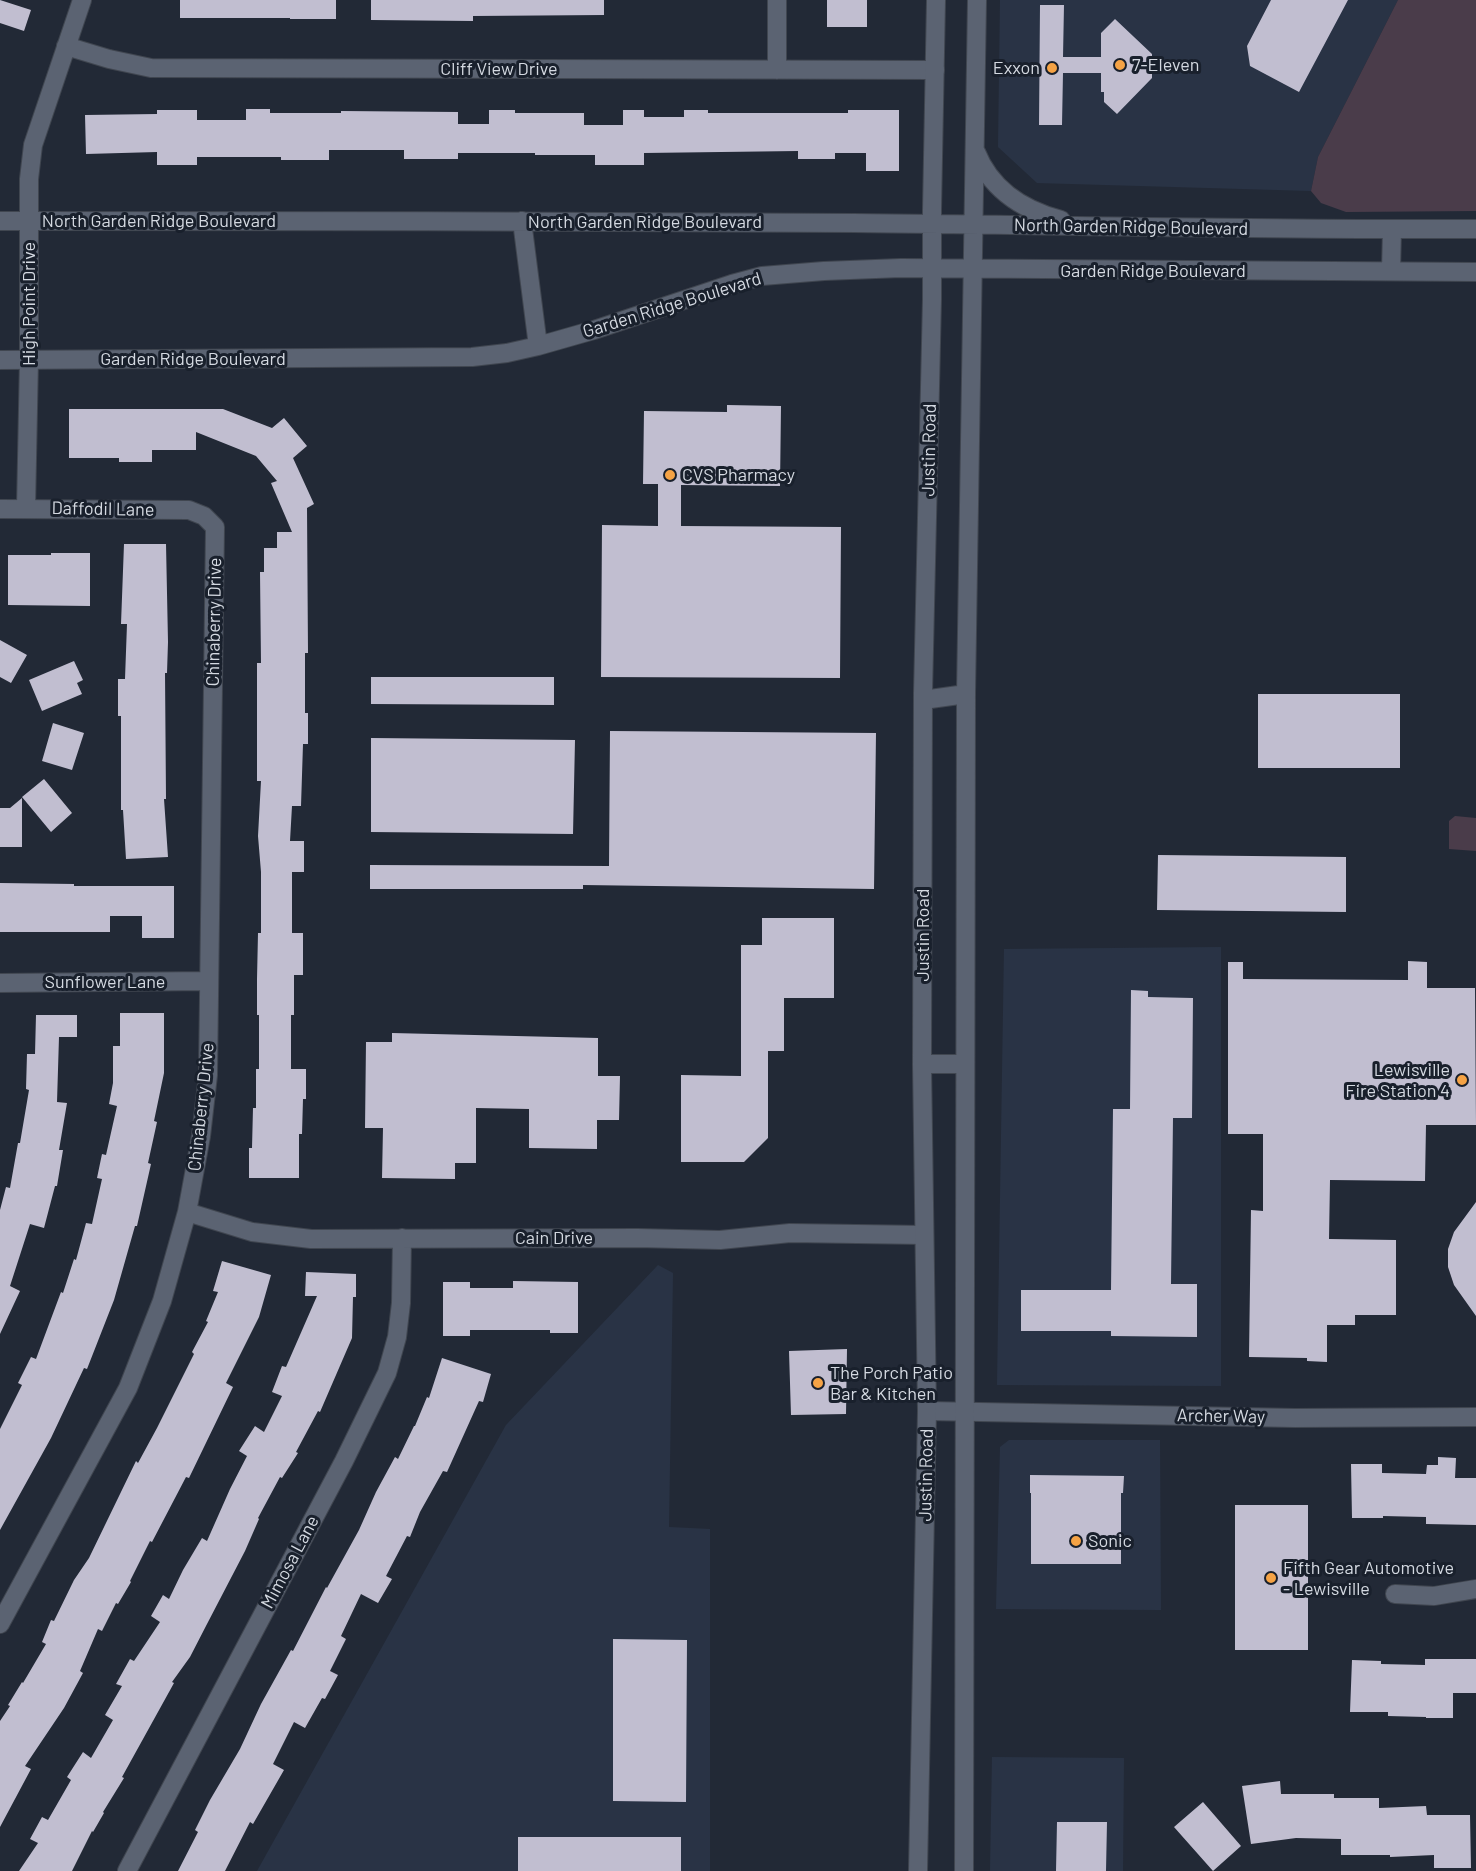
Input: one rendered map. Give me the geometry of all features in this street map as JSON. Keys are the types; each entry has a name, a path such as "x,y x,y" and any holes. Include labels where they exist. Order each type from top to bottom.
{"main road":[{"name":"High Point Drive","path":"26,508 29,179 33,145 82,0"},
{"path":"777,0 777,69"},
{"name":"Justin Road","path":"918,1871 927,1411 922,1064 923,700 936,0"},
{"path":"964,1871 966,694 977,0"},
{"name":"Cliff View Drive","path":"66,46 109,59 151,68 934,69"},
{"path":"975,148 982,168 1017,203 1058,220 1089,226"},
{"name":"North Garden Ridge Boulevard","path":"0,221 522,221 1392,230"},
{"path":"522,221 538,346"},
{"path":"1391,271 1392,230 1476,229"},
{"name":"Garden Ridge Boulevard","path":"0,360 472,357 507,353 538,346 605,327 762,276 824,271 932,269 1476,272"},
{"name":"Daffodil Lane","path":"0,509 189,510 204,516"},
{"name":"Chinaberry Drive","path":"0,1624 128,1388 162,1301 187,1212 201,1136 208,1075 215,527 204,516"},
{"path":"923,700 966,694"},
{"name":"Sunflower Lane","path":"0,983 209,981"},
{"path":"922,1064 965,1064"},
{"name":"Cain Drive","path":"187,1212 252,1232 311,1239 720,1240 790,1233 924,1235"},
{"name":"Mimosa Lane","path":"127,1871 344,1461 387,1373 397,1337 401,1303 402,1238"},
{"name":"Archer Way","path":"927,1411 1295,1418 1476,1417"},
{"path":"1395,1594 1434,1596 1476,1589"}],"shaded area":[{"path":"1000,0 1398,0 1318,157 1311,191 1037,183 998,147"},
{"path":"1398,0 1476,0 1476,211 1346,212 1321,203 1311,191 1318,157"},
{"path":"1455,816 1476,818 1476,851 1449,849 1449,821"},
{"path":"1221,947 1221,1386 997,1385 1004,949"},
{"path":"658,1265 673,1273 669,1527 710,1529 710,1871 257,1871 506,1425"},
{"path":"1009,1440 1160,1440 1161,1610 996,1609 1000,1447"},
{"path":"992,1757 1124,1758 1123,1871 990,1871"}],"building":[{"path":"0,0 31,10 24,31 0,23"},
{"path":"180,0 336,0 336,19 180,18"},
{"path":"371,0 604,0 604,15 473,16 473,21 371,20"},
{"path":"827,0 867,0 867,27 827,27"},
{"path":"1271,0 1348,0 1299,92 1250,66 1247,46"},
{"path":"1040,5 1064,5 1063,57 1101,57 1101,33 1115,19 1152,54 1152,78 1117,114 1104,102 1104,92 1101,92 1101,73 1063,73 1062,125 1039,125"},
{"path":"246,109 270,109 270,113 458,112 458,124 489,124 489,110 515,110 515,113 584,113 584,125 623,125 623,110 644,110 644,117 684,117 684,110 708,110 708,113 848,113 848,110 899,110 899,171 866,171 866,153 835,153 835,159 798,159 798,151 644,153 644,165 595,165 595,155 535,155 535,153 458,153 458,159 404,159 404,150 329,150 329,160 281,160 281,157 197,157 197,165 157,165 157,152 86,154 85,115 157,114 157,110 197,110 197,120 246,120"},
{"path":"727,405 781,406 780,486 681,485 681,526 841,527 840,678 601,677 602,525 658,526 658,484 643,484 644,411 727,412"},
{"path":"69,409 223,409 272,428 284,418 307,446 293,458 314,504 307,508 308,653 305,653 305,713 308,713 308,744 303,744 301,806 292,806 290,841 304,841 304,872 292,872 292,933 303,933 303,975 294,975 294,1015 291,1015 291,1069 306,1069 306,1099 303,1099 302,1134 299,1134 299,1178 249,1178 253,1108 256,1108 256,1069 259,1069 257,979 258,933 261,933 261,872 258,836 261,781 257,781 257,663 261,663 260,572 264,572 264,548 277,548 277,532 292,532 271,483 277,481 256,456 196,432 196,450 152,450 152,462 119,462 119,458 69,458"},
{"path":"124,544 166,544 168,642 167,673 165,673 166,799 164,799 168,857 126,859 123,810 121,810 121,716 118,716 118,679 125,679 127,624 121,624"},
{"path":"51,553 90,553 90,606 8,605 8,555 51,555"},
{"path":"0,640 27,655 11,683 0,677"},
{"path":"74,661 83,680 77,683 82,694 42,711 29,680"},
{"path":"371,677 554,677 554,705 371,704"},
{"path":"1258,694 1400,694 1400,768 1258,768"},
{"path":"53,723 84,733 72,770 42,761"},
{"path":"610,731 876,733 874,889 583,885 583,889 370,889 370,865 609,866"},
{"path":"371,738 575,740 573,834 371,832"},
{"path":"44,779 72,813 51,832 22,797"},
{"path":"22,798 22,847 0,847 0,808 10,808"},
{"path":"1158,855 1346,857 1346,912 1157,910"},
{"path":"0,883 174,886 174,938 142,938 142,916 110,916 110,932 0,932"},
{"path":"762,918 834,918 834,998 784,998 784,1051 768,1051 768,1138 744,1162 681,1162 681,1075 741,1076 741,945 762,945"},
{"path":"1408,961 1427,962 1427,988 1475,988 1476,1125 1426,1125 1425,1181 1330,1180 1329,1239 1396,1240 1396,1315 1355,1315 1355,1325 1327,1325 1327,1362 1307,1361 1307,1358 1249,1357 1251,1210 1263,1211 1263,1134 1228,1134 1228,962 1243,962 1243,979 1408,980"},
{"path":"1131,990 1148,991 1148,997 1193,998 1192,1118 1173,1118 1171,1284 1197,1284 1197,1337 1111,1336 1111,1331 1021,1331 1021,1290 1111,1290 1113,1109 1130,1109"},
{"path":"120,1013 164,1013 164,1073 148,1163 151,1164 137,1226 135,1226 114,1300 87,1369 84,1368 51,1438 0,1530 0,1429 22,1385 18,1383 31,1357 36,1359 74,1259 76,1260 86,1223 92,1224 102,1179 97,1178 102,1154 106,1155 117,1106 109,1104 113,1083 113,1046 120,1046"},
{"path":"36,1015 77,1015 77,1037 59,1037 57,1102 67,1103 59,1150 63,1150 57,1186 55,1186 44,1228 30,1224 10,1286 20,1291 0,1334 0,1210 6,1187 10,1188 18,1143 20,1143 29,1090 26,1089 27,1054 35,1054"},
{"path":"392,1033 598,1038 598,1076 620,1076 619,1120 597,1120 597,1149 529,1148 529,1109 476,1108 476,1163 455,1163 455,1179 382,1178 383,1128 365,1128 366,1042 392,1042"},
{"path":"1476,1202 1476,1316 1454,1285 1448,1267 1448,1249 1454,1232"},
{"path":"222,1261 271,1275 259,1317 226,1383 233,1387 189,1478 186,1477 152,1542 150,1541 131,1582 118,1604 116,1603 102,1631 98,1629 80,1671 83,1673 64,1708 25,1766 31,1769 0,1827 0,1721 46,1644 42,1642 51,1620 54,1621 74,1580 89,1558 136,1461 138,1463 194,1354 192,1352 208,1322 206,1321 218,1292 213,1291"},
{"path":"306,1272 356,1274 352,1338 320,1412 318,1411 296,1452 298,1453 282,1478 280,1477 190,1657 172,1682 174,1683 122,1777 124,1778 92,1831 72,1871 19,1871 38,1843 30,1839 42,1817 48,1820 71,1780 67,1777 83,1752 91,1758 113,1720 105,1715 122,1686 116,1684 130,1659 134,1661 160,1622 151,1616 163,1595 169,1599 202,1538 207,1541 247,1456 239,1451 255,1426 264,1432 282,1396 272,1392 282,1366 286,1367 317,1296 305,1296"},
{"path":"513,1281 578,1282 578,1333 550,1333 550,1330 470,1330 470,1336 443,1336 443,1282 470,1282 470,1288 513,1288"},
{"name":"The Porch Patio Bar & Kitchen","path":"847,1349 846,1414 791,1415 789,1351"},
{"path":"442,1358 491,1374 483,1402 479,1401 447,1472 443,1471 420,1512 410,1537 407,1536 386,1576 392,1579 378,1603 361,1594 341,1636 346,1639 330,1671 338,1675 305,1728 294,1722 273,1764 284,1770 253,1824 250,1822 225,1871 178,1871 198,1832 195,1830 240,1749 261,1704 291,1650 293,1651 359,1530 395,1457 398,1459 415,1426 427,1397 429,1398"},
{"path":"1438,1457 1456,1458 1455,1478 1476,1478 1476,1525 1426,1524 1426,1517 1352,1518 1351,1464 1382,1464 1382,1473 1426,1474 1427,1465 1438,1465"},
{"path":"1030,1475 1124,1476 1123,1493 1121,1493 1121,1564 1031,1564"},
{"name":"Fifth Gear Automotive - Lewisville","path":"1235,1505 1308,1505 1308,1650 1235,1650"},
{"path":"613,1639 687,1640 686,1802 613,1801"},
{"path":"1425,1659 1476,1659 1476,1693 1453,1693 1453,1718 1388,1716 1388,1712 1350,1712 1352,1660 1381,1661 1381,1664 1425,1665"},
{"path":"1280,1781 1281,1794 1334,1794 1334,1798 1379,1798 1379,1808 1426,1806 1427,1815 1470,1815 1471,1868 1434,1868 1434,1855 1390,1857 1390,1855 1341,1855 1341,1839 1296,1838 1251,1844 1242,1786"},
{"path":"1203,1802 1241,1846 1213,1871 1174,1827"},
{"path":"1057,1822 1107,1822 1106,1871 1056,1871"},
{"path":"518,1837 681,1837 681,1871 518,1871"}],"place":[{"name":"7-Eleven","path":"1120,65"},
{"name":"Exxon","path":"1052,68"},
{"name":"CVS Pharmacy","path":"670,475"},
{"name":"Lewisville Fire Station 4","path":"1462,1080"},
{"name":"The Porch Patio Bar & Kitchen","path":"818,1383"},
{"name":"Sonic","path":"1076,1541"},
{"name":"Fifth Gear Automotive - Lewisville","path":"1271,1578"}]}
